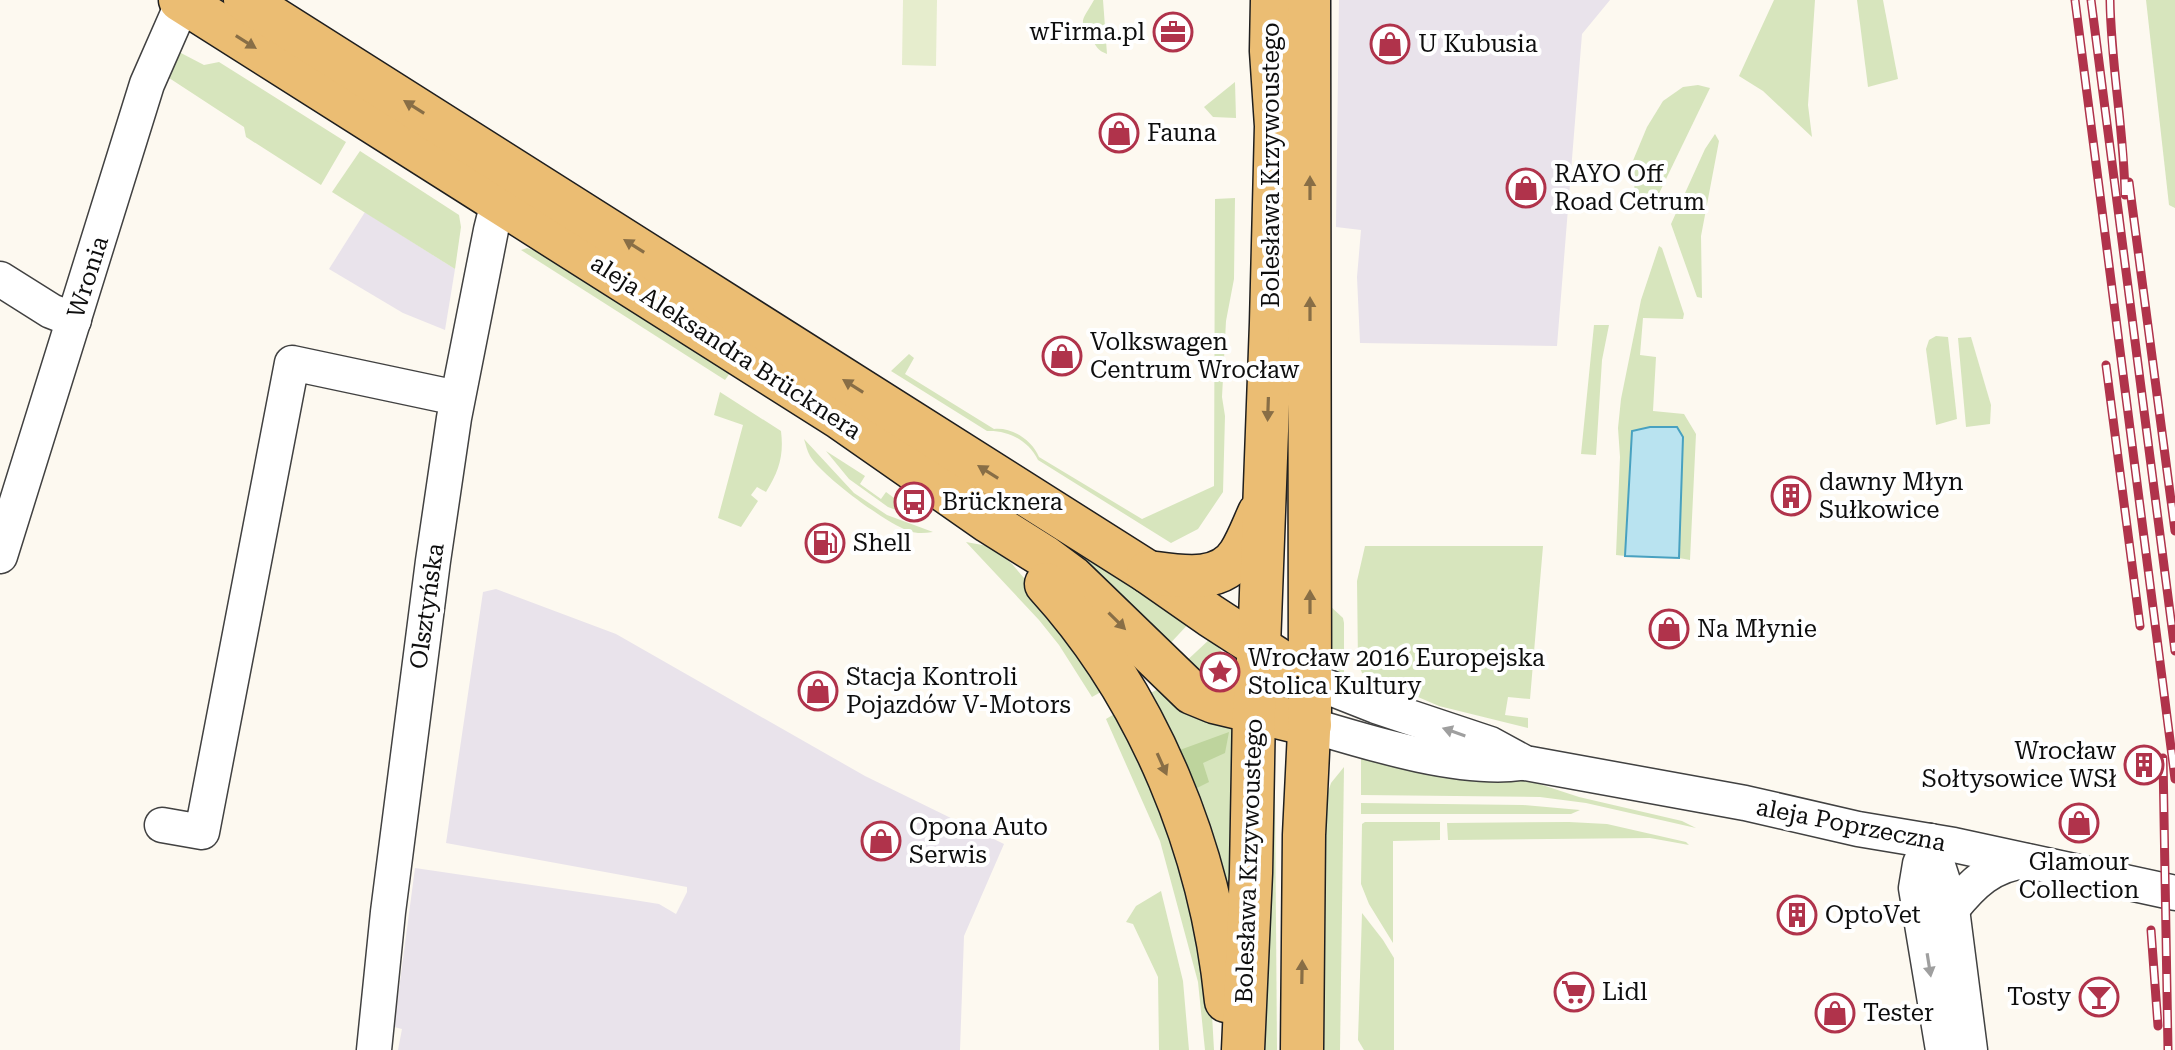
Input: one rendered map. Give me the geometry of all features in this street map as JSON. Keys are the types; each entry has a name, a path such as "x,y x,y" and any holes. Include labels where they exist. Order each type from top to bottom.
{"main road":[{"name":"aleja Aleksandra Brücknera","path":"245,0 507,186 1072,577 1192,693 1214,702 1310,725"},
{"name":"Bolesława Krzywoustego","path":"1243,1050 1254,710 1266,497 1276,126 1271,51 1272,0"},
{"name":"Bolesława Krzywoustego","path":"1302,1050 1304,835 1310,725 1309,0"},
{"name":"aleja Aleksandra Brücknera","path":"182,1 507,186 1148,572 1310,680"},
{"path":"1148,572 1194,578 1224,567 1240,553 1266,497"},
{"path":"989,522 1080,624 1126,695 1161,759 1187,823 1211,906 1231,1050"}],"street":[{"name":"Wronia","path":"0,556 147,84 182,1"},
{"name":"Olsztyńska","path":"374,1050 419,667 457,398 476,296 507,186"},
{"path":"0,279 51,311 74,320"},
{"path":"162,825 202,832 292,363 457,398"},
{"name":"aleja Poprzeczna","path":"1310,680 1490,744 1525,763"},
{"name":"aleja Poprzeczna","path":"1310,725 1451,761 1494,766 1525,763 1745,803 2175,893"},
{"path":"1858,829 1882,845 1898,861 1916,888"},
{"path":"1930,841 1920,864 1916,888 1943,1050"},
{"path":"1930,841 1952,909 1970,1050"},
{"path":"1952,909 1967,890 1988,872 2012,862 2028,861"}],"shaded area":[{"path":"1339,0 1610,0 1582,34 1557,346 1360,343 1357,277 1361,230 1336,227"},
{"path":"365,212 455,269 445,330 403,313 329,269"},
{"path":"496,589 616,634 865,776 1004,844 964,936 960,1050 398,1050 402,1029 394,1027 415,868 659,904 676,914 687,892 687,887 446,843 483,592"}],"green space":[{"path":"903,0 937,0 936,66 902,65"},
{"path":"1094,0 1103,0 1107,54 1097,47 1083,24"},
{"path":"1774,0 1815,0 1808,105 1812,137 1763,91 1739,76"},
{"path":"1857,0 1883,0 1898,79 1868,87"},
{"path":"2146,0 2175,0 2175,208 2169,205"},
{"path":"179,52 204,65 219,62 346,142 321,185 246,137 244,127 163,74"},
{"path":"1235,82 1236,118 1213,117 1204,107"},
{"path":"1698,85 1710,88 1652,208 1635,193 1632,163 1647,127 1663,101 1683,87"},
{"path":"1715,134 1719,141 1701,236 1702,298 1697,297 1671,224"},
{"path":"360,151 459,215 461,227 455,269 332,192"},
{"path":"1235,198 1234,279 1226,321 1222,397 1225,416 1223,492 1198,529 1171,543 1038,460 1029,447 1017,438 1002,432 987,431 891,371 909,354 914,358 905,374 994,429 1008,430 1021,436 1032,445 1039,457 1142,519 1214,486 1215,199"},
{"path":"1659,246 1684,314 1683,319 1643,318 1640,355 1656,357 1653,411 1684,414 1696,434 1690,560 1679,558 1683,437 1632,431 1625,556 1616,555 1621,399 1641,300"},
{"path":"527,248 539,252 730,373 725,380 521,250"},
{"path":"1594,325 1609,325 1602,360 1596,455 1581,454"},
{"path":"1936,336 1948,337 1957,419 1936,425 1926,349 1929,340"},
{"path":"1971,337 1991,405 1990,424 1966,427 1958,338"},
{"path":"808,383 1192,620 1165,649"},
{"path":"720,392 781,431 782,448 777,470 766,492 757,487 751,495 758,501 741,527 718,518 743,425 714,415"},
{"path":"804,439 854,493 887,515 933,532 918,533 899,527 856,498 817,465"},
{"path":"826,451 865,476 860,484 881,499 886,492 925,521 888,507 849,479"},
{"path":"966,542 993,547 1012,564 1062,622 1108,688 1092,697 1039,620"},
{"path":"1365,546 1543,546 1530,699 1508,697 1505,715 1528,718 1528,728 1439,706 1362,673 1358,663 1357,581"},
{"path":"1330,606 1343,618 1344,623 1344,677 1327,657"},
{"path":"1211,638 1237,671 1236,689 1181,666"},
{"path":"1160,688 1234,720 1239,956 1141,698"},
{"path":"1121,710 1173,823 1211,997 1214,1050 1205,1050 1198,982 1160,841 1106,719"},
{"path":"1229,732 1225,753 1203,763 1209,782 1193,790 1177,751"},
{"path":"1271,751 1275,792 1277,1050 1264,1050 1263,771"},
{"path":"1386,757 1527,780 1579,797 1682,821 1696,828 1586,803 1540,797 1361,795 1361,758"},
{"path":"1344,767 1340,1050 1324,1050 1325,801 1331,783"},
{"path":"1361,803 1523,805 1580,810 1571,814 1361,814"},
{"path":"1440,822 1440,840 1393,841 1393,943 1369,904 1361,884 1362,824"},
{"path":"1447,823 1607,824 1689,845 1650,838 1448,840"},
{"path":"1161,891 1183,981 1189,1050 1159,1050 1158,977 1133,924 1126,922 1136,906"},
{"path":"1362,913 1394,958 1394,1050 1364,1050 1358,1040"}],"water":[{"path":"1677,427 1683,437 1679,558 1625,556 1632,431"}],"railway":[{"path":"2075,0 2175,779"},
{"path":"2091,0 2175,651"},
{"path":"2110,0 2125,195"},
{"path":"2129,182 2175,531"},
{"path":"2106,365 2140,626"},
{"path":"2163,758 2168,1050"},
{"path":"2151,930 2158,1026"}],"place":[{"name":"wFirma.pl","path":"1173,32"},
{"name":"U Kubusia","path":"1390,44"},
{"name":"Fauna","path":"1119,133"},
{"name":"RAYO Off Road Cetrum","path":"1526,188"},
{"name":"Volkswagen Centrum Wrocław","path":"1062,356"},
{"name":"dawny Młyn Sułkowice","path":"1791,496"},
{"name":"Brücknera","path":"914,502"},
{"name":"Shell","path":"825,543"},
{"name":"Na Młynie","path":"1669,629"},
{"name":"Wrocław 2016 Europejska Stolica Kultury","path":"1220,672"},
{"name":"Stacja Kontroli Pojazdów V-Motors","path":"818,691"},
{"name":"Wrocław Sołtysowice WSł","path":"2144,765"},
{"name":"Glamour Collection","path":"2079,823"},
{"name":"Opona Auto Serwis","path":"881,841"},
{"name":"OptoVet","path":"1797,915"},
{"name":"Lidl","path":"1574,992"},
{"name":"Tosty","path":"2099,997"},
{"name":"Tester","path":"1835,1013"}]}
